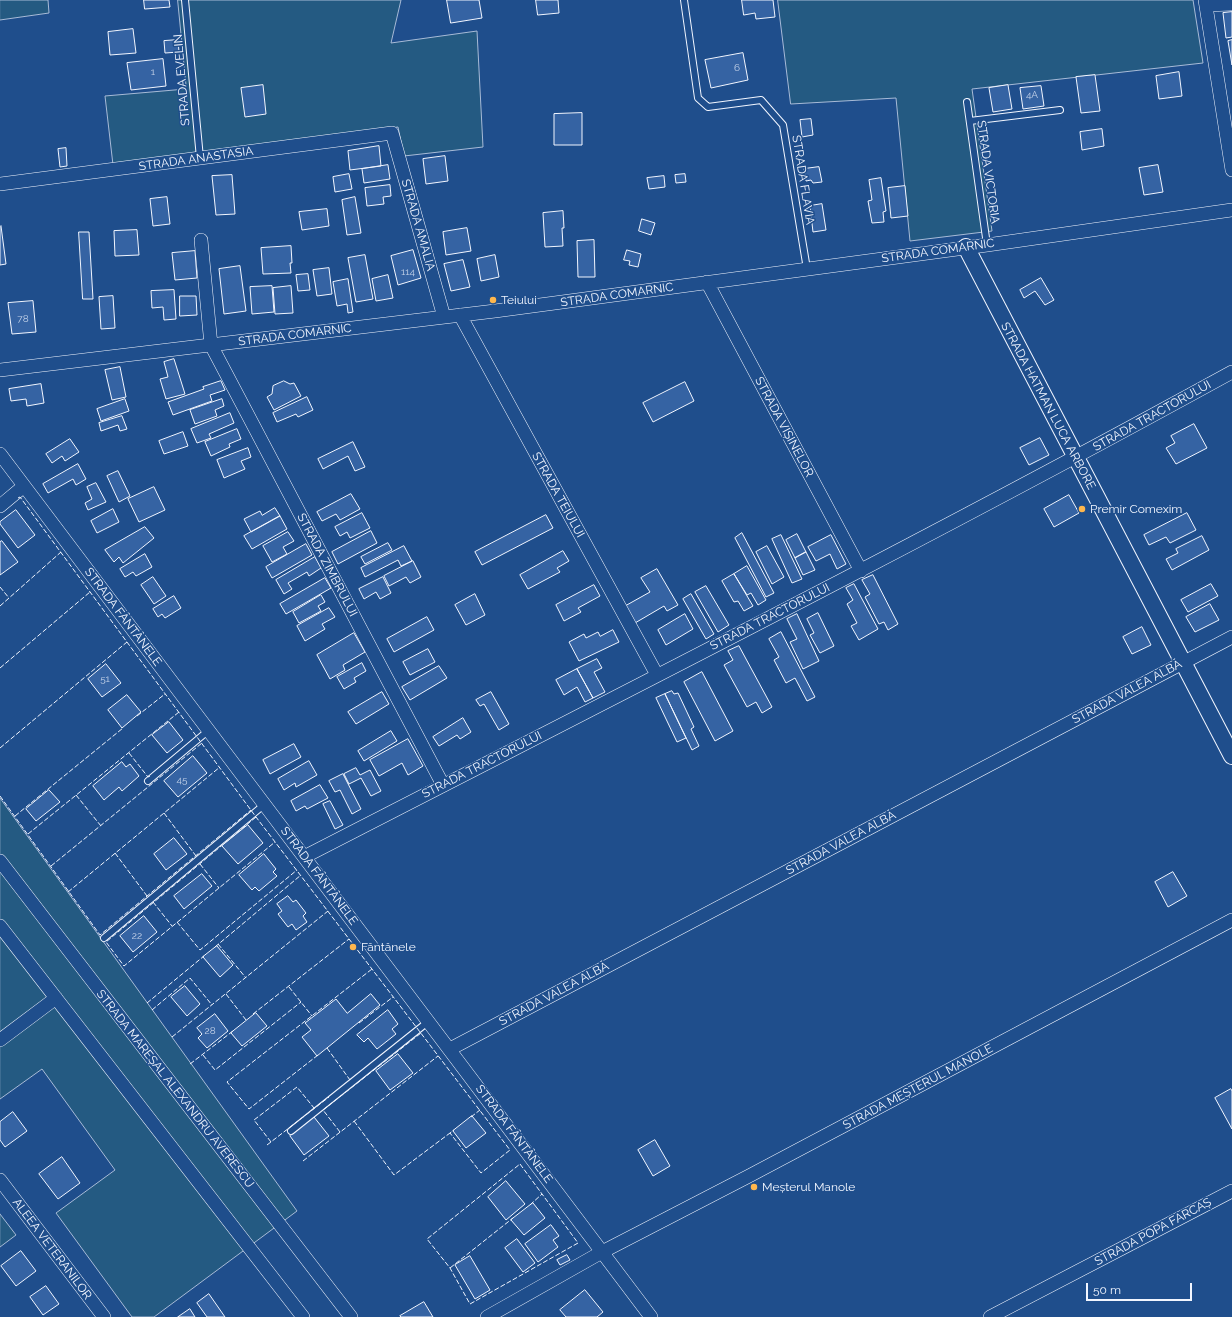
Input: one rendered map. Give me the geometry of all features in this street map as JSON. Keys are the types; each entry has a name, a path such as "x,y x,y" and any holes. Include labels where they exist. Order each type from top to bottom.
{"street":[{"path":"1232,4 1206,2 1226,86 1232,170"},
{"name":"STRADA ANASTASIA","path":"0,184 392,134"},
{"name":"STRADA AMALIA","path":"392,134 444,317"},
{"name":"STRADA COMARNIC","path":"0,370 460,315 966,248 1232,210"},
{"path":"200,240 211,345"},
{"name":"STRADA HATMAN LUCA ARBORE","path":"966,248 1232,756"},
{"name":"STRADA VIȘINELOR","path":"707,282 861,571"},
{"name":"STRADA TEIULUI","path":"460,315 657,675"},
{"name":"STRADA ZIMBRULUI","path":"211,345 443,786"},
{"name":"STRADA TRACTORULUI","path":"304,857 861,571 1075,458 1232,372"},
{"name":"STRADA FÂNTÂNELE","path":"0,454 651,1317"},
{"path":"0,506 24,486"},
{"name":"STRADA VALEA ALBĂ","path":"450,1049 1232,637"},
{"name":"STRADA MAREȘAL ALEXANDRU AVERESCU","path":"0,861 351,1317"},
{"name":"STRADA MEȘTERUL MANOLE","path":"487,1317 507,1312 602,1252 749,1176 1232,920"},
{"path":"0,926 303,1317"},
{"path":"0,1040 56,998"},
{"name":"ALEEA VETERANILOR","path":"0,1180 104,1317"},
{"name":"STRADA POPA FARCAȘ","path":"990,1317 1232,1191"}],"lane":[{"name":"STRADA EVELIN","path":"185,0 200,158"},
{"name":"STRADA FLAVIA","path":"684,0 698,98 708,107 761,100 783,125 807,269"},
{"name":"STRADA VICTORIA","path":"967,102 987,245"},
{"path":"970,121 1060,110"},
{"path":"148,781 209,730"},
{"path":"104,938 265,804"},
{"path":"291,1131 429,1021"}],"shaded area":[{"path":"0,0 48,0 49,13 0,20"},
{"path":"178,0 401,0 391,43 477,31 483,147 404,156 398,127 113,165 105,96 186,89"},
{"path":"778,0 1193,0 1203,63 972,89 992,231 910,241 896,98 791,104"},
{"path":"0,798 297,1211 154,1317 132,1317 56,1213 115,1170 42,1069 0,1099"},
{"path":"0,1214 16,1235 0,1247"}],"building":[{"path":"144,0 169,0 170,7 145,9"},
{"path":"447,0 479,0 482,18 451,23"},
{"path":"536,0 558,0 559,13 538,15"},
{"path":"742,0 773,0 775,17 756,19 755,13 744,15"},
{"path":"1232,12 1232,37 1226,38 1223,13"},
{"path":"133,29 136,53 110,55 108,32"},
{"path":"178,40 179,52 165,53 164,41"},
{"path":"1232,40 1232,65 1228,41"},
{"path":"743,53 748,80 711,88 705,60"},
{"path":"163,59 166,86 131,90 127,63"},
{"path":"1179,72 1182,96 1159,99 1156,76"},
{"path":"1095,75 1100,111 1081,113 1076,77"},
{"path":"263,85 266,114 245,117 241,88"},
{"path":"1008,85 1012,109 993,112 989,88"},
{"path":"1041,86 1044,106 1023,109 1020,88"},
{"path":"582,113 582,145 554,145 554,114"},
{"path":"811,119 813,135 802,137 800,120"},
{"path":"1102,129 1104,146 1082,150 1080,132"},
{"path":"379,146 381,166 350,170 348,151"},
{"path":"66,148 67,166 60,167 58,149"},
{"path":"445,156 448,181 426,184 423,159"},
{"path":"388,165 390,179 364,183 362,169"},
{"path":"1158,165 1163,192 1144,195 1139,168"},
{"path":"819,167 822,182 813,183 811,180 806,181 804,169"},
{"path":"349,174 352,189 335,192 333,177"},
{"path":"685,174 686,182 676,183 675,175"},
{"path":"232,175 235,214 216,215 212,176"},
{"path":"664,176 665,187 649,189 647,178"},
{"path":"881,178 886,211 883,212 884,222 872,223 868,201 872,200 869,180"},
{"path":"390,185 391,196 383,197 384,204 367,206 365,188"},
{"path":"905,186 908,216 891,218 888,188"},
{"path":"167,197 170,224 153,226 150,199"},
{"path":"355,197 361,233 347,235 342,200"},
{"path":"822,204 826,230 813,232 810,206"},
{"path":"327,209 329,226 302,230 299,212"},
{"path":"563,211 563,246 545,247 543,213"},
{"path":"642,219 655,223 651,235 639,231"},
{"path":"1,226 6,264 0,265 0,227"},
{"path":"467,228 471,251 446,255 443,232"},
{"path":"137,230 139,255 115,256 114,231"},
{"path":"79,232 89,232 93,299 83,299"},
{"path":"594,240 595,277 578,277 577,241"},
{"path":"291,246 291,273 263,274 261,248"},
{"path":"413,250 421,278 398,285 391,256"},
{"path":"627,250 641,254 638,267 629,265 630,261 624,260"},
{"path":"195,251 197,278 175,280 172,253"},
{"path":"365,255 373,299 356,302 348,258"},
{"path":"495,255 499,277 481,281 477,259"},
{"path":"463,260 470,287 451,291 444,264"},
{"path":"240,266 246,311 224,314 219,269"},
{"path":"329,268 332,294 317,296 313,270"},
{"path":"308,274 310,290 298,291 296,275"},
{"path":"388,275 393,298 376,301 372,279"},
{"path":"1041,278 1054,300 1045,305 1035,291 1024,298 1020,290"},
{"path":"348,279 353,312 348,313 347,304 337,306 333,282"},
{"path":"272,286 274,312 252,314 250,287"},
{"path":"291,286 293,313 275,314 273,288"},
{"path":"174,290 176,319 164,320 163,307 152,308 151,291"},
{"path":"113,296 115,328 101,329 99,297"},
{"path":"180,296 196,296 197,315 180,316"},
{"path":"33,301 36,332 12,334 8,303"},
{"path":"174,359 185,394 166,399 160,379 168,377 164,362"},
{"path":"120,367 126,397 112,400 105,370"},
{"path":"221,381 225,390 210,395 212,401 173,415 168,402"},
{"path":"284,381 290,384 294,383 301,396 274,410 267,397 272,394 273,386"},
{"path":"685,382 694,401 653,422 643,403"},
{"path":"41,384 44,403 27,406 26,399 11,401 9,389"},
{"path":"307,397 313,410 298,417 296,414 277,422 273,413"},
{"path":"125,399 129,411 101,421 97,409"},
{"path":"222,399 224,406 215,410 217,416 195,424 190,410"},
{"path":"230,413 234,423 209,434 211,438 197,443 191,429"},
{"path":"122,416 127,429 120,431 118,425 101,431 99,423"},
{"path":"1194,424 1207,448 1176,464 1166,448 1175,443 1171,436"},
{"path":"237,429 241,439 229,444 230,447 211,456 205,442"},
{"path":"183,432 188,446 164,454 159,441"},
{"path":"1040,438 1049,455 1029,465 1020,448"},
{"path":"70,439 79,452 65,461 62,456 52,463 46,454"},
{"path":"353,442 365,467 355,471 348,456 323,469 318,459"},
{"path":"248,448 251,457 241,461 245,469 224,478 217,460"},
{"path":"78,464 86,479 76,485 73,479 48,493 43,484"},
{"path":"118,471 130,496 119,502 107,476"},
{"path":"96,483 106,502 88,510 85,503 92,499 87,487"},
{"path":"154,487 165,510 139,522 128,499"},
{"path":"351,494 360,509 340,520 336,514 322,521 317,512"},
{"path":"1069,495 1079,513 1054,527 1044,509"},
{"path":"275,508 280,516 251,532 244,519 260,511 262,515"},
{"path":"113,509 119,522 97,533 91,521"},
{"path":"16,510 35,535 18,548 0,524 0,522"},
{"path":"362,513 370,528 350,538 347,532 340,536 335,527"},
{"path":"1187,513 1196,530 1170,543 1166,537 1149,545 1144,535"},
{"path":"546,515 553,528 482,565 475,552"},
{"path":"280,516 287,529 252,549 244,536"},
{"path":"145,527 154,538 123,563 119,557 114,562 105,550"},
{"path":"371,531 377,543 338,564 332,552"},
{"path":"288,532 294,541 283,547 287,554 272,562 263,546"},
{"path":"742,533 774,593 766,597 735,538"},
{"path":"797,534 806,552 795,558 786,540"},
{"path":"781,535 802,579 792,583 772,539"},
{"path":"831,535 846,564 837,569 830,554 816,561 808,547"},
{"path":"1202,536 1209,550 1172,570 1166,559 1178,553 1176,549"},
{"path":"2,541 18,562 0,575 0,542"},
{"path":"388,543 392,550 365,564 361,557"},
{"path":"306,544 312,555 272,578 266,567"},
{"path":"404,546 412,561 401,566 398,560 365,577 361,568"},
{"path":"767,546 784,577 772,584 756,552"},
{"path":"563,551 569,561 557,568 560,572 528,589 520,575"},
{"path":"806,552 815,570 803,575 795,558"},
{"path":"145,554 152,567 136,576 133,572 125,577 120,569"},
{"path":"315,557 321,568 309,576 307,572 288,583 292,589 284,594 276,580"},
{"path":"413,561 421,577 410,583 406,577 389,586 384,576"},
{"path":"747,566 766,600 758,605 751,593 747,595 734,574"},
{"path":"657,569 678,605 667,611 664,606 635,623 625,606 650,592 641,578"},
{"path":"734,574 753,606 744,611 738,601 734,602 722,581"},
{"path":"873,575 898,624 888,630 884,622 879,624 865,597 870,594 862,580"},
{"path":"153,577 166,596 154,604 141,585"},
{"path":"383,577 391,593 380,599 376,592 364,599 359,589"},
{"path":"325,578 331,588 286,614 280,604"},
{"path":"854,584 878,629 859,640 851,626 857,623 847,604 853,600 846,588"},
{"path":"1211,584 1218,596 1188,612 1181,600"},
{"path":"594,585 600,596 578,608 581,612 564,621 556,605"},
{"path":"706,586 729,625 718,632 695,592"},
{"path":"475,594 485,615 466,625 455,605"},
{"path":"691,594 714,634 706,639 683,599"},
{"path":"321,595 325,602 318,606 321,611 299,623 293,612"},
{"path":"174,596 181,608 165,618 162,614 158,617 153,609"},
{"path":"1210,604 1219,620 1195,632 1186,617"},
{"path":"329,608 335,617 322,624 325,629 305,641 297,626"},
{"path":"818,613 834,646 820,653 810,635 814,633 807,619"},
{"path":"685,614 693,629 666,645 658,630"},
{"path":"797,614 819,661 803,669 790,642 797,639 787,619"},
{"path":"427,617 434,630 394,652 387,639"},
{"path":"1142,627 1151,645 1132,654 1123,637"},
{"path":"613,630 619,642 579,661 569,642 584,634 586,638 598,632 600,636"},
{"path":"781,632 815,697 807,701 795,678 786,683 774,660 779,657 769,639"},
{"path":"354,633 365,652 343,665 345,670 330,679 317,655"},
{"path":"739,646 772,707 762,713 756,702 747,707 724,665 733,660 728,651"},
{"path":"428,649 435,662 410,675 403,662"},
{"path":"597,659 602,668 594,672 605,692 593,698 577,669"},
{"path":"362,663 366,671 354,678 356,682 344,689 337,677"},
{"path":"106,664 121,683 102,697 88,679"},
{"path":"439,666 447,678 410,700 402,687"},
{"path":"577,669 593,698 585,702 577,687 564,695 556,680"},
{"path":"702,672 733,731 715,741 684,682"},
{"path":"672,691 674,694 678,693 694,727 691,729 699,746 692,750 665,694"},
{"path":"382,692 389,704 356,724 348,712"},
{"path":"491,692 509,724 499,730 484,704 480,706 476,700"},
{"path":"665,694 686,738 677,742 656,698"},
{"path":"127,695 141,712 122,728 108,710"},
{"path":"463,718 471,732 460,739 457,735 439,746 433,737"},
{"path":"169,722 183,740 167,753 152,735"},
{"path":"391,731 397,741 364,761 358,751"},
{"path":"408,739 423,766 408,775 402,763 379,776 370,760"},
{"path":"294,744 301,757 270,774 263,760"},
{"path":"193,756 207,773 178,797 164,781"},
{"path":"309,761 317,775 296,787 295,783 284,790 278,779"},
{"path":"122,762 126,767 130,764 139,776 122,791 119,787 104,800 93,786"},
{"path":"356,768 360,775 370,770 381,791 371,796 361,778 349,784 344,774"},
{"path":"343,774 361,809 352,814 340,790 335,792 329,781"},
{"path":"320,785 328,798 307,809 305,806 296,811 291,801"},
{"path":"49,790 60,802 36,821 26,809"},
{"path":"330,801 343,825 335,829 323,804"},
{"path":"248,825 263,843 238,864 222,846"},
{"path":"174,838 187,854 166,870 154,854"},
{"path":"264,854 276,869 273,872 277,876 259,891 255,887 252,890 239,875"},
{"path":"1173,872 1187,896 1168,907 1155,882"},
{"path":"202,874 212,886 184,909 174,896"},
{"path":"288,896 293,902 296,900 306,913 303,916 307,922 296,930 292,924 288,927 278,914 282,911 277,904"},
{"path":"144,916 157,932 133,952 120,936"},
{"path":"217,946 233,965 220,977 203,957"},
{"path":"185,986 200,1004 187,1016 171,997"},
{"path":"371,994 380,1005 317,1056 302,1037 311,1030 305,1023 336,999 347,1013"},
{"path":"388,1010 398,1024 392,1029 396,1034 377,1049 368,1038 364,1042 357,1035"},
{"path":"256,1013 267,1026 242,1046 231,1033"},
{"path":"215,1014 228,1031 207,1048 198,1038 202,1034 197,1028"},
{"path":"398,1054 413,1073 390,1090 376,1071"},
{"path":"1231,1089 1232,1091 1232,1129 1215,1098"},
{"path":"13,1112 27,1131 5,1147 0,1140 0,1122"},
{"path":"472,1116 486,1133 466,1148 453,1131"},
{"path":"314,1117 329,1136 304,1155 290,1136"},
{"path":"655,1140 670,1166 653,1176 638,1150"},
{"path":"62,1157 80,1183 58,1199 39,1174"},
{"path":"506,1181 525,1204 506,1220 488,1197"},
{"path":"533,1203 545,1218 524,1235 511,1220"},
{"path":"551,1225 559,1236 553,1240 558,1247 538,1262 525,1244"},
{"path":"517,1239 535,1263 523,1272 505,1248"},
{"path":"21,1251 36,1271 16,1286 1,1266"},
{"path":"567,1255 570,1260 560,1265 557,1260"},
{"path":"470,1256 490,1290 475,1299 455,1265"},
{"path":"46,1286 59,1304 43,1315 30,1297"},
{"path":"585,1290 603,1312 597,1317 566,1317 560,1310"},
{"path":"209,1294 225,1317 207,1317 197,1303"},
{"path":"424,1302 433,1317 400,1316"},
{"path":"190,1309 195,1317 178,1317"}],"fence":[{"path":"18,498 20,497 256,817 510,1150 481,1173 450,1133 454,1130"},
{"path":"0,606 61,552"},
{"path":"0,587 9,598"},
{"path":"0,668 90,592"},
{"path":"0,748 127,642"},
{"path":"137,716 165,694"},
{"path":"28,834 179,712"},
{"path":"15,816 123,728"},
{"path":"51,866 202,743"},
{"path":"129,753 148,777 150,776"},
{"path":"68,892 220,767"},
{"path":"76,795 101,826"},
{"path":"0,796 100,935 251,810"},
{"path":"164,813 196,856"},
{"path":"256,817 106,942 124,966 275,842"},
{"path":"115,853 147,896"},
{"path":"200,864 219,888"},
{"path":"177,922 200,950 297,870"},
{"path":"215,947 301,875"},
{"path":"153,902 172,926"},
{"path":"172,1037 328,911"},
{"path":"253,1014 349,939"},
{"path":"218,944 246,978"},
{"path":"147,1003 204,956"},
{"path":"318,1055 249,1109 227,1082 372,969"},
{"path":"152,1010 190,978 212,1005"},
{"path":"289,987 312,1016"},
{"path":"226,994 246,1020"},
{"path":"359,1023 393,997"},
{"path":"203,1055 215,1070 301,1002"},
{"path":"190,1064 233,1031"},
{"path":"340,1132 323,1110 421,1033"},
{"path":"327,1048 350,1080"},
{"path":"303,1161 438,1056"},
{"path":"271,1142 254,1120 297,1087 314,1108"},
{"path":"267,1145 329,1097"},
{"path":"471,1117 480,1110"},
{"path":"354,1121 394,1175 450,1133"},
{"path":"520,1164 578,1243 470,1304 450,1268 427,1239 520,1164"},
{"path":"530,1205 542,1194"},
{"path":"450,1268 513,1218"}],"place":[{"name":"Teiului","path":"493,300"},
{"name":"Premir Comexim","path":"1082,509"},
{"name":"Fântânele","path":"353,947"},
{"name":"Meșterul Manole","path":"754,1187"}]}
